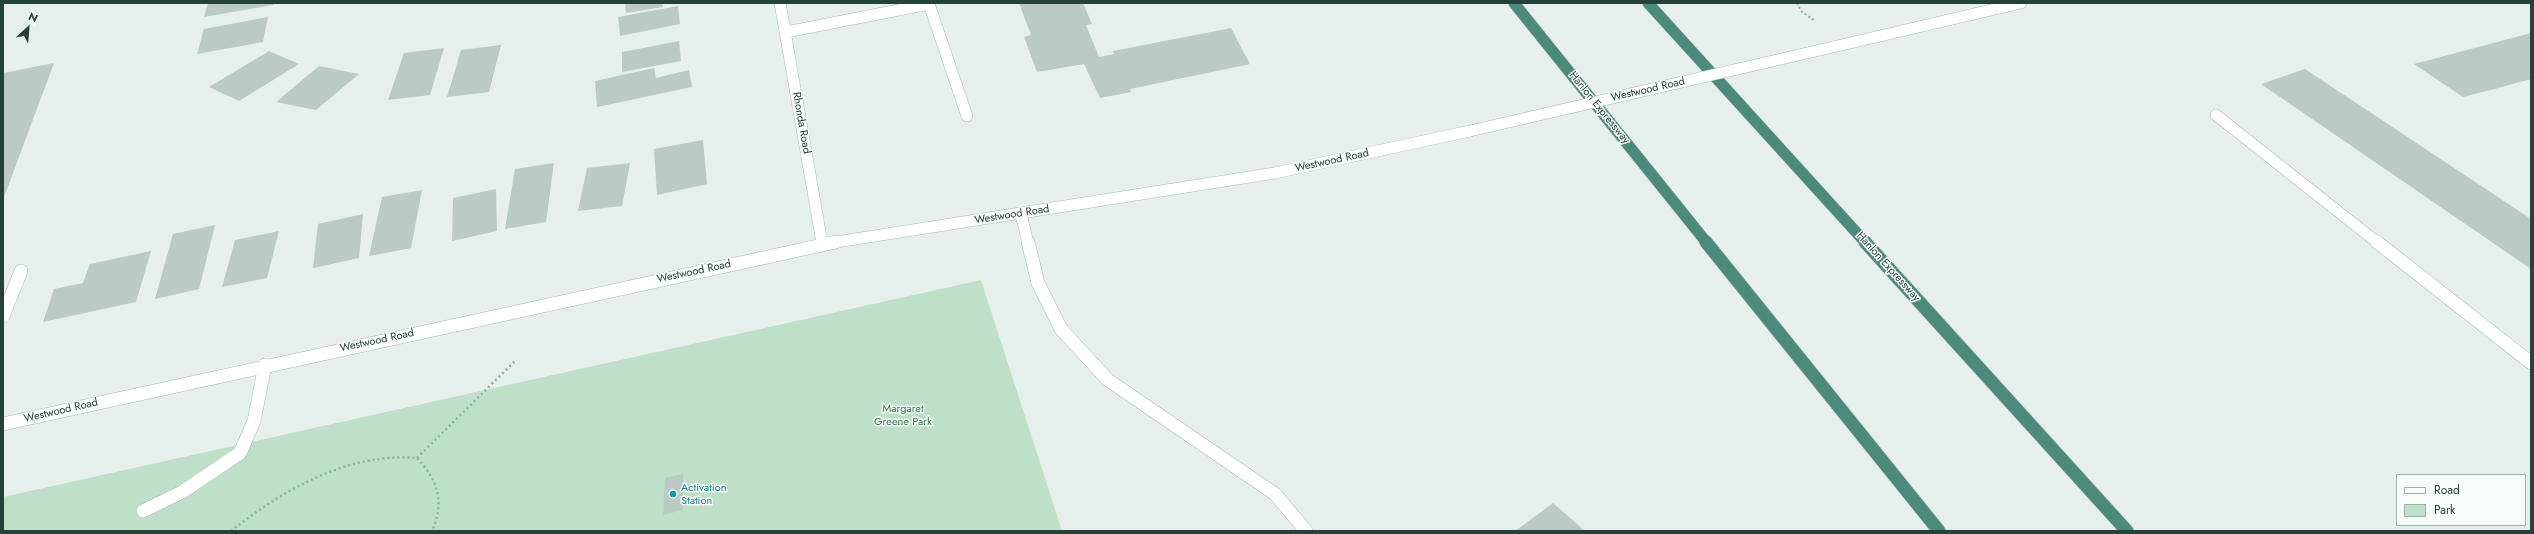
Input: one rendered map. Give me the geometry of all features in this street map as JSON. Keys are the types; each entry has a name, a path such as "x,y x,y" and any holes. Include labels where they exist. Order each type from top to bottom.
{"highway":[{"name":"Hanlon Expressway","path":"1514,3 1939,531"},
{"name":"Hanlon Expressway","path":"1648,3 2127,531"}],"street":[{"name":"Rhonda Road","path":"780,3 822,244"},
{"name":"Westwood Road","path":"3,424 265,365 822,244 1275,173 1470,131 2021,3"},
{"path":"786,32 929,4 967,116"},
{"path":"2216,114 2531,363"},
{"path":"1021,214 1038,283 1061,329 1108,380 1275,494 1306,531"},
{"path":"3,316 21,271"},
{"path":"143,511 182,492 240,453 254,421 265,365"}],"path":[{"path":"1797,3 1801,11 1820,24"},
{"path":"417,458 516,360"},
{"path":"230,531 282,497 317,478 352,464 385,457 417,458 431,470 440,493 435,524 432,531"}],"green space":[{"name":"Margaret Greene Park","path":"981,280 1062,531 3,531 3,497"}],"building":[{"path":"208,3 274,3 273,5 204,17"},
{"path":"625,3 662,3 663,7 626,13"},
{"path":"1019,3 1083,3 1092,24 1086,25 1099,57 1114,54 1113,51 1231,28 1250,64 1130,89 1131,92 1100,98 1084,64 1037,72 1024,37 1031,35"},
{"path":"678,6 680,24 620,36 618,17"},
{"path":"268,17 263,42 197,54 204,29"},
{"path":"2531,33 2531,79 2487,91 2463,97 2414,64"},
{"path":"679,41 681,61 622,72 622,52"},
{"path":"501,45 489,92 447,97 461,50"},
{"path":"444,48 430,95 388,100 404,53"},
{"path":"269,51 299,64 239,101 209,87"},
{"path":"54,63 3,200 3,73"},
{"path":"319,66 359,74 316,110 276,102"},
{"path":"654,68 656,78 689,70 692,87 597,107 595,81"},
{"path":"2305,69 2531,219 2531,269 2261,84"},
{"path":"703,140 707,184 657,195 654,149"},
{"path":"554,163 546,222 505,229 515,169"},
{"path":"630,163 622,206 578,211 587,168"},
{"path":"496,189 497,231 452,241 453,198"},
{"path":"422,190 411,248 369,256 382,197"},
{"path":"363,214 359,258 313,268 318,224"},
{"path":"215,225 199,289 155,299 173,234"},
{"path":"279,231 267,278 222,287 235,240"},
{"path":"151,251 136,302 43,322 54,289 83,283 90,264"},
{"name":"Activation Station","path":"683,474 683,510 663,515 665,478"},
{"path":"1553,503 1585,531 1515,531"}],"place":[{"name":"Activation Station","path":"673,494"}]}
